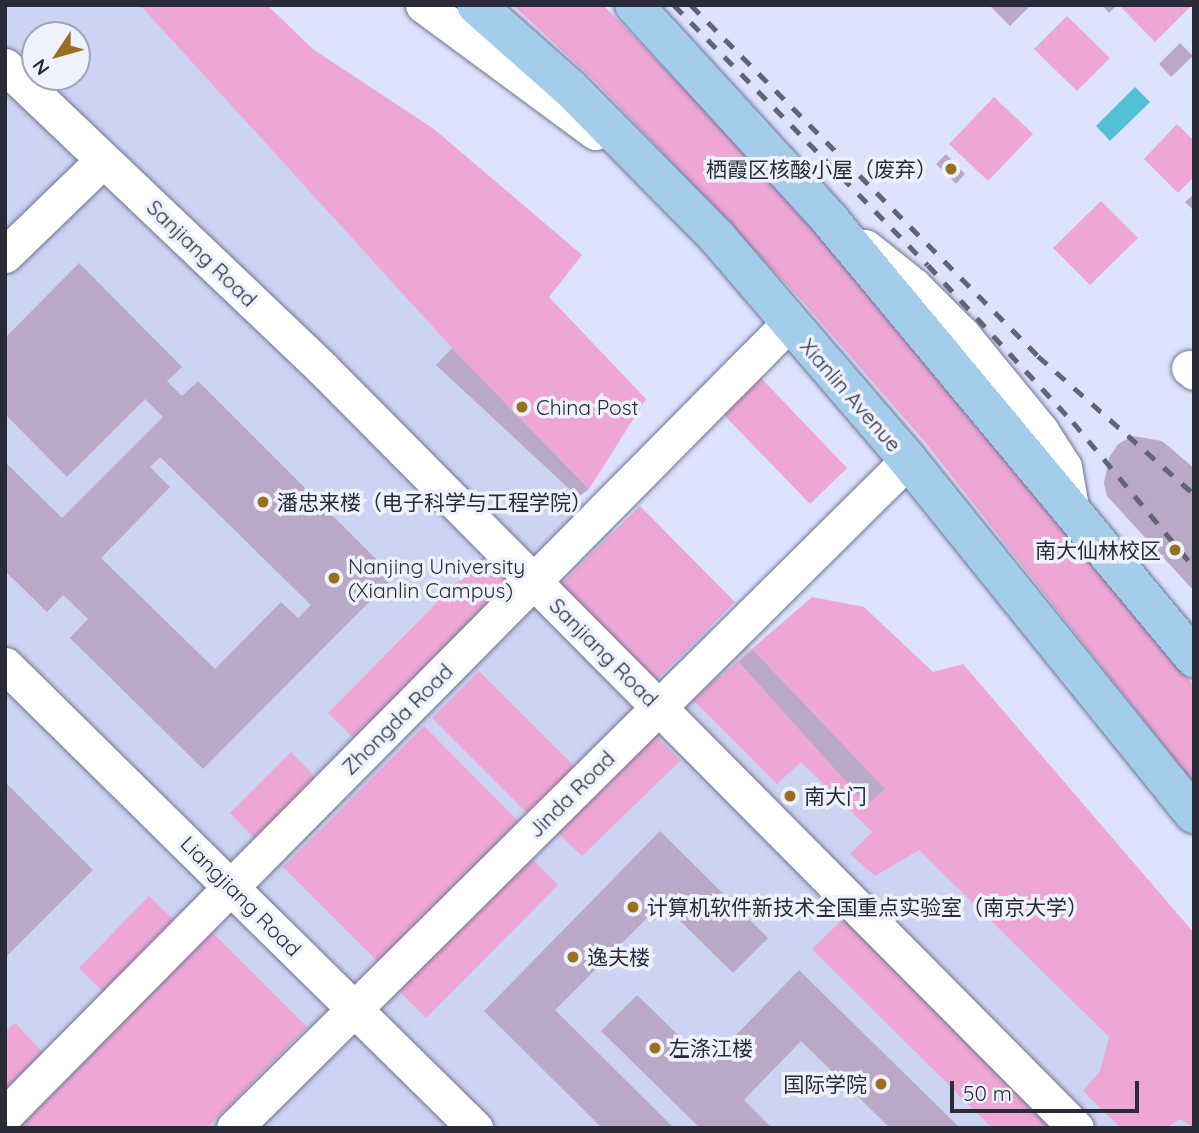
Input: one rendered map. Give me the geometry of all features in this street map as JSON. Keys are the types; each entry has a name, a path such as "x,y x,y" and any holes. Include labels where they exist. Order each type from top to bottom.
{"main road":[{"name":"Xianlin Avenue","path":"476,5 572,90 717,237 908,460 1194,814"},
{"path":"634,5 830,220 1194,658"}],"street":[{"path":"423,5 649,169"},
{"name":"Sanjiang Road","path":"5,66 324,369 1076,1128"},
{"path":"5,255 103,160"},
{"name":"Zhongda Road","path":"5,1115 789,323"},
{"name":"Jinda Road","path":"233,1128 908,460"},
{"name":"Liangjiang Road","path":"5,665 475,1128"}],"shaded area":[{"name":"Nanjing University (Xianlin Campus)","path":"5,5 140,5 145,9 452,348 589,489 578,498 710,626 753,650 1194,1097 1194,1128 5,1128"},
{"path":"140,5 267,5 314,50 434,129 582,255 549,297 646,399 589,489 452,348"},
{"path":"513,5 603,5 811,220 1194,686 1194,784 925,442 804,303 596,82"},
{"path":"1119,5 1188,5 1190,7 1155,42"},
{"path":"1067,16 1110,58 1077,91 1034,49"},
{"path":"994,97 1033,134 988,181 949,144"},
{"path":"1177,124 1194,141 1194,177 1178,193 1144,159"},
{"path":"1101,201 1138,238 1090,285 1053,248"},
{"path":"761,378 847,468 810,504 723,414"},
{"path":"640,506 735,602 653,683 559,586"},
{"path":"484,555 515,585 359,743 328,713"},
{"path":"812,597 864,607 933,672 963,664 1194,933 1194,1128 1180,1119 1166,1128 1121,1128 1083,1091 1100,1071 1109,1037 919,850 875,876 850,854 872,832 801,762 777,784 693,700"},
{"path":"479,671 575,767 528,814 432,718"},
{"path":"424,726 519,822 379,963 283,867"},
{"path":"652,732 680,761 582,856 554,829"},
{"path":"291,752 321,783 259,843 230,813"},
{"path":"528,855 558,885 426,1018 396,988"},
{"path":"149,896 178,924 107,996 79,968"},
{"path":"846,916 1050,1121 1050,1128 992,1128 812,949"},
{"path":"211,931 307,1027 207,1128 15,1128"},
{"path":"15,1023 48,1058 5,1099 5,1032"}],"water":[{"path":"1135,87 1150,102 1110,141 1096,126"}],"building":[{"path":"989,5 1031,5 1010,26"},
{"path":"1102,5 1117,5 1109,13"},
{"path":"1180,43 1193,56 1171,77 1159,64"},
{"name":"栖霞区核酸小屋（废弃）","path":"946,154 965,174 956,184 936,164"},
{"path":"1194,194 1194,211 1185,202"},
{"name":"潘忠来楼（电子科学与工程学院）","path":"79,263 182,367 167,381 182,396 198,381 394,577 203,769 70,638 88,619 63,595 47,612 5,571 5,462 62,518 163,417 145,399 67,477 5,414 5,338","holes":["160,457 311,605 298,618 281,602 215,669 101,558 170,487 150,467"]},
{"path":"452,348 589,489 578,497 436,365"},
{"name":"南大仙林校区","path":"1133,436 1162,441 1194,468 1194,591 1107,496 1104,483 1109,458 1118,444"},
{"path":"753,650 885,789 867,805 739,662"},
{"path":"5,782 93,870 5,958"},
{"name":"逸夫楼","path":"660,831 768,938 733,973 662,903 555,1010 674,1128 602,1128 484,1011"},
{"path":"799,970 960,1128 890,1128 801,1041 744,1100 772,1128 700,1128 601,1031 637,995 708,1064"}],"railway":[{"path":"674,5 928,265 1073,422 1194,567"},
{"path":"691,5 1038,356 1194,494"}],"place":[{"name":"栖霞区核酸小屋（废弃）","path":"951,169"},
{"name":"China Post","path":"522,407"},
{"name":"潘忠来楼（电子科学与工程学院）","path":"263,502"},
{"name":"南大仙林校区","path":"1175,550"},
{"name":"Nanjing University (Xianlin Campus)","path":"334,578"},
{"name":"南大门","path":"790,796"},
{"name":"计算机软件新技术全国重点实验室（南京大学）","path":"633,907"},
{"name":"逸夫楼","path":"573,957"},
{"name":"左涤江楼","path":"655,1048"},
{"name":"国际学院","path":"881,1084"}]}
